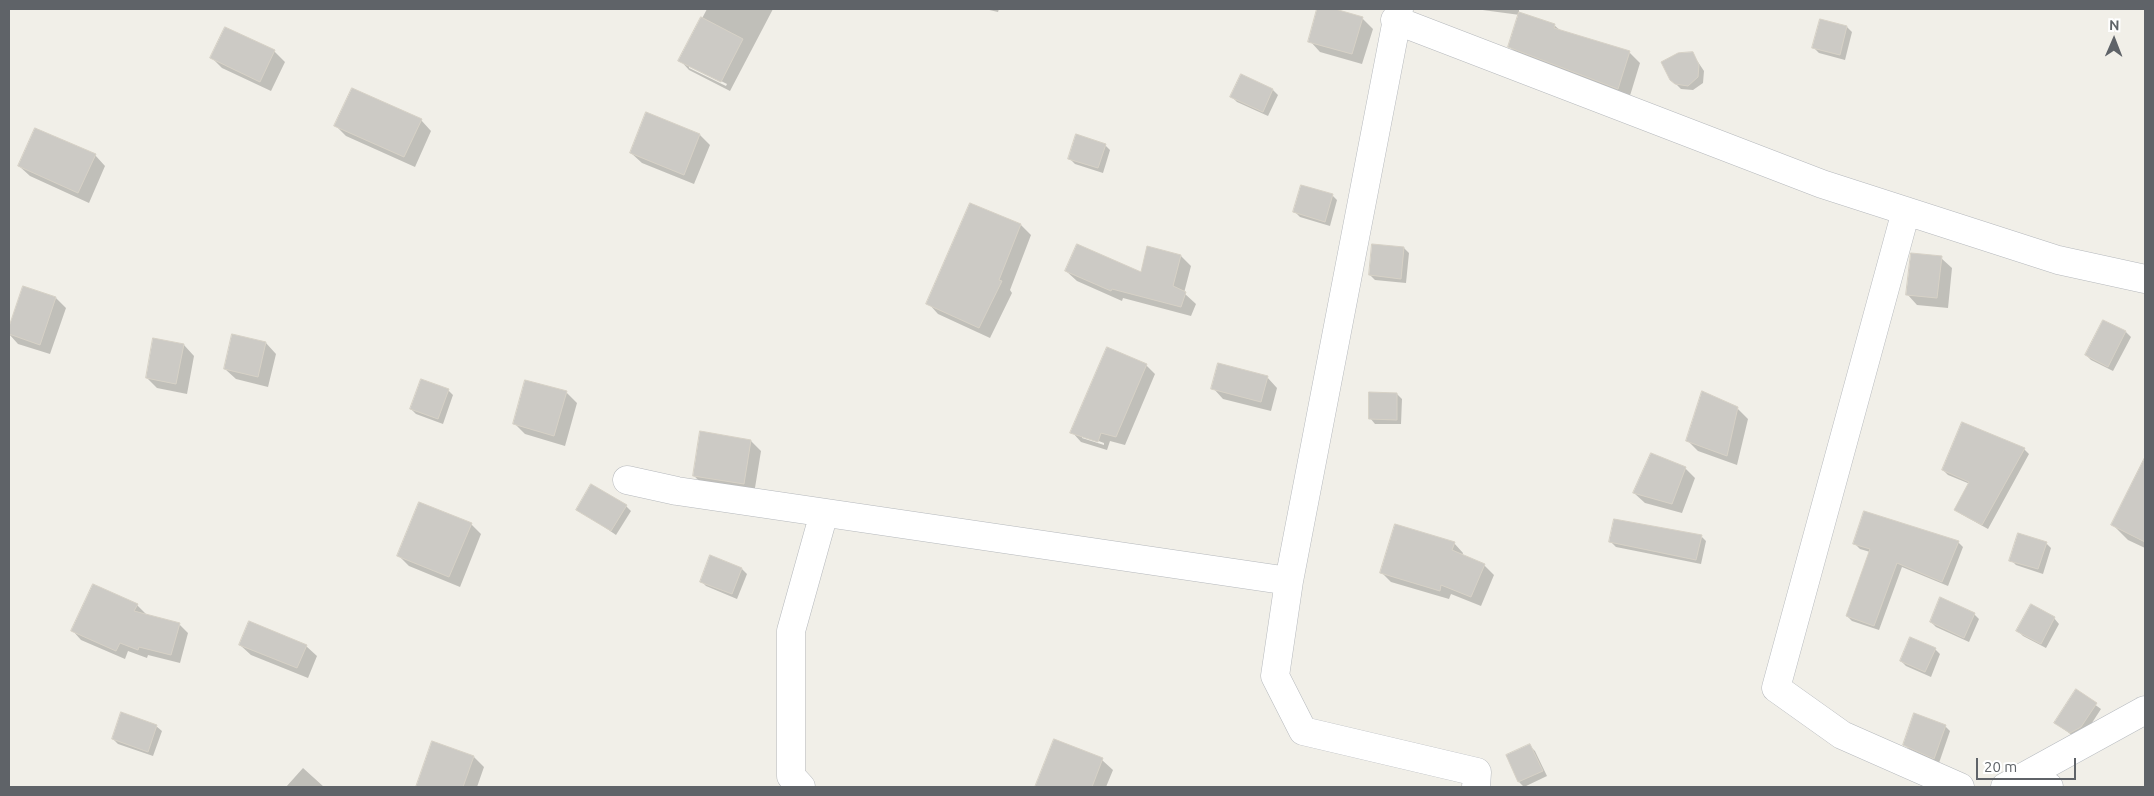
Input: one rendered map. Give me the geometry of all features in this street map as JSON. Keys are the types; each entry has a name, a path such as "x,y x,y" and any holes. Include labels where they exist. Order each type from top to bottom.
{"street":[{"path":"1476,787 1477,772 1303,731 1275,676 1289,581 1397,15 1822,184 2058,260 2145,279"},
{"path":"1906,211 1776,688 1842,735 1960,787"},
{"path":"627,480 677,491 1289,581"},
{"path":"801,787 791,776 791,631 824,513"},
{"path":"2015,782 2145,710"},
{"path":"2015,782 2049,787"}],"building":[{"path":"1317,9 1335,9 1363,17 1352,54 1308,42"},
{"path":"1519,12 1555,24 1554,28 1630,51 1618,89 1508,47"},
{"path":"701,17 743,39 721,82 678,61"},
{"path":"1820,19 1847,26 1840,55 1812,48"},
{"path":"225,27 275,50 260,82 210,58"},
{"path":"1693,52 1699,65 1698,77 1688,86 1675,84 1670,80 1661,62 1678,53"},
{"path":"1241,74 1273,89 1263,112 1230,97"},
{"path":"352,88 422,119 404,157 334,126"},
{"path":"646,112 700,134 684,175 630,153"},
{"path":"35,128 96,154 78,193 18,166"},
{"path":"1076,134 1106,144 1098,168 1068,159"},
{"path":"1301,185 1333,194 1325,222 1293,212"},
{"path":"970,203 1021,224 999,280 1002,281 979,328 926,304"},
{"path":"1077,244 1141,272 1147,246 1181,255 1173,286 1186,292 1181,307 1112,289 1111,291 1065,271"},
{"path":"1372,244 1404,247 1401,279 1369,275"},
{"path":"1911,253 1942,256 1937,298 1906,295"},
{"path":"23,286 56,297 40,345 9,334 9,327"},
{"path":"2103,320 2126,331 2108,367 2085,355"},
{"path":"232,334 266,342 258,377 224,369"},
{"path":"153,338 184,344 176,384 146,378"},
{"path":"1107,347 1147,364 1116,437 1101,433 1098,442 1070,433"},
{"path":"1218,363 1268,376 1261,402 1211,389"},
{"path":"421,379 449,389 438,419 410,409"},
{"path":"525,380 567,391 554,436 513,424"},
{"path":"1702,391 1738,407 1727,456 1686,441"},
{"path":"1369,392 1397,393 1397,420 1369,419"},
{"path":"1962,422 2025,448 1982,525 1954,510 1969,482 1942,470"},
{"path":"700,431 751,440 744,484 693,476"},
{"path":"1651,453 1686,467 1672,504 1633,493"},
{"path":"2145,457 2145,542 2111,525"},
{"path":"591,484 627,505 611,531 576,510"},
{"path":"419,502 472,523 449,577 397,556"},
{"path":"1864,511 1959,541 1942,582 1897,563 1874,626 1846,616 1870,549 1853,544"},
{"path":"1614,519 1702,535 1696,560 1609,542"},
{"path":"1395,524 1455,542 1452,550 1485,564 1471,597 1441,585 1440,591 1380,573"},
{"path":"2018,533 2047,542 2038,569 2009,561"},
{"path":"710,555 742,568 732,594 700,582"},
{"path":"93,584 138,604 134,611 180,623 171,655 139,647 138,650 120,643 116,651 71,631"},
{"path":"1940,597 1975,613 1964,638 1930,622"},
{"path":"2031,604 2055,617 2041,644 2016,631"},
{"path":"249,621 307,645 297,668 239,645"},
{"path":"1910,637 1936,648 1925,672 1900,661"},
{"path":"2076,689 2097,703 2081,727 2070,733 2054,723"},
{"path":"121,712 157,725 148,752 112,739"},
{"path":"1914,713 1946,725 1934,759 1903,745"},
{"path":"1054,739 1103,758 1092,787 1035,787"},
{"path":"432,741 474,756 463,787 416,787"},
{"path":"1530,744 1543,771 1518,782 1506,755"}]}
